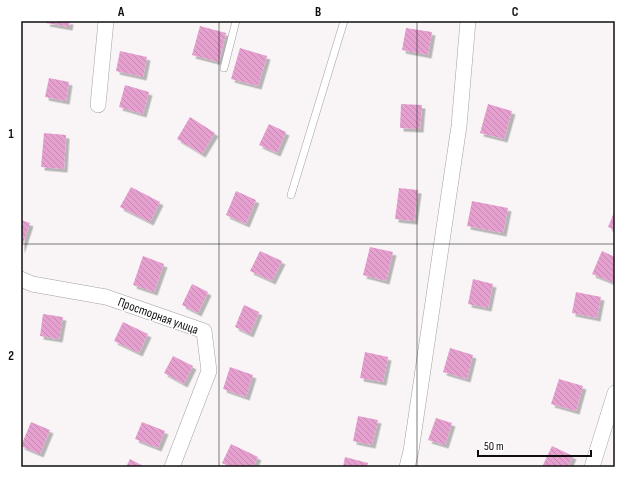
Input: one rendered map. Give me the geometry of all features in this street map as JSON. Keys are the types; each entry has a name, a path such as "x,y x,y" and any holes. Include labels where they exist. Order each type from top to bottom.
{"street":[{"path":"98,105 106,21"},
{"path":"407,467 411,450 459,126 468,21"},
{"name":"Просторная улица","path":"21,279 32,284 106,297 204,331 209,371 172,467"},
{"path":"592,467 615,393"}],"lane":[{"path":"224,68 236,21"},
{"path":"291,195 344,21"}],"building":[{"path":"47,21 70,21 69,27 46,23"},
{"path":"200,26 226,33 219,62 192,55"},
{"path":"406,28 432,32 428,55 402,50"},
{"path":"240,48 267,56 258,86 231,79"},
{"path":"120,51 147,57 143,77 116,71"},
{"path":"49,78 69,82 66,101 45,97"},
{"path":"125,85 149,92 143,114 119,107"},
{"path":"401,104 422,105 420,129 400,128"},
{"path":"488,104 512,111 504,139 480,133"},
{"path":"190,117 215,133 202,154 177,139"},
{"path":"269,124 286,132 277,153 259,145"},
{"path":"44,133 66,135 64,169 41,167"},
{"path":"131,187 160,202 150,222 120,207"},
{"path":"399,188 418,190 414,221 395,219"},
{"path":"236,191 256,200 246,224 226,215"},
{"path":"472,201 508,208 503,233 467,226"},
{"path":"615,210 615,230 608,227"},
{"path":"21,220 30,223 21,250"},
{"path":"370,247 393,252 386,281 363,275"},
{"path":"260,251 282,261 272,281 250,271"},
{"path":"602,251 615,257 615,283 592,274"},
{"path":"143,256 164,264 154,292 133,285"},
{"path":"473,279 493,284 488,308 468,304"},
{"path":"192,284 208,292 198,313 182,305"},
{"path":"576,292 601,297 597,318 572,313"},
{"path":"244,305 259,312 250,334 235,327"},
{"path":"43,314 63,317 59,339 40,336"},
{"path":"123,322 148,334 139,353 114,341"},
{"path":"450,348 473,355 467,379 443,372"},
{"path":"365,352 388,357 383,382 360,378"},
{"path":"173,356 193,366 184,384 164,373"},
{"path":"230,367 253,375 246,397 223,389"},
{"path":"559,379 583,386 576,411 551,404"},
{"path":"358,416 378,420 372,445 353,441"},
{"path":"436,418 452,423 445,445 428,440"},
{"path":"31,422 50,430 40,454 21,446"},
{"path":"142,422 165,431 158,448 135,439"},
{"path":"231,444 258,457 253,467 231,467 222,463"},
{"path":"552,446 573,456 568,467 542,467"},
{"path":"345,457 368,463 367,467 343,467"},
{"path":"130,459 145,467 126,467"}]}
